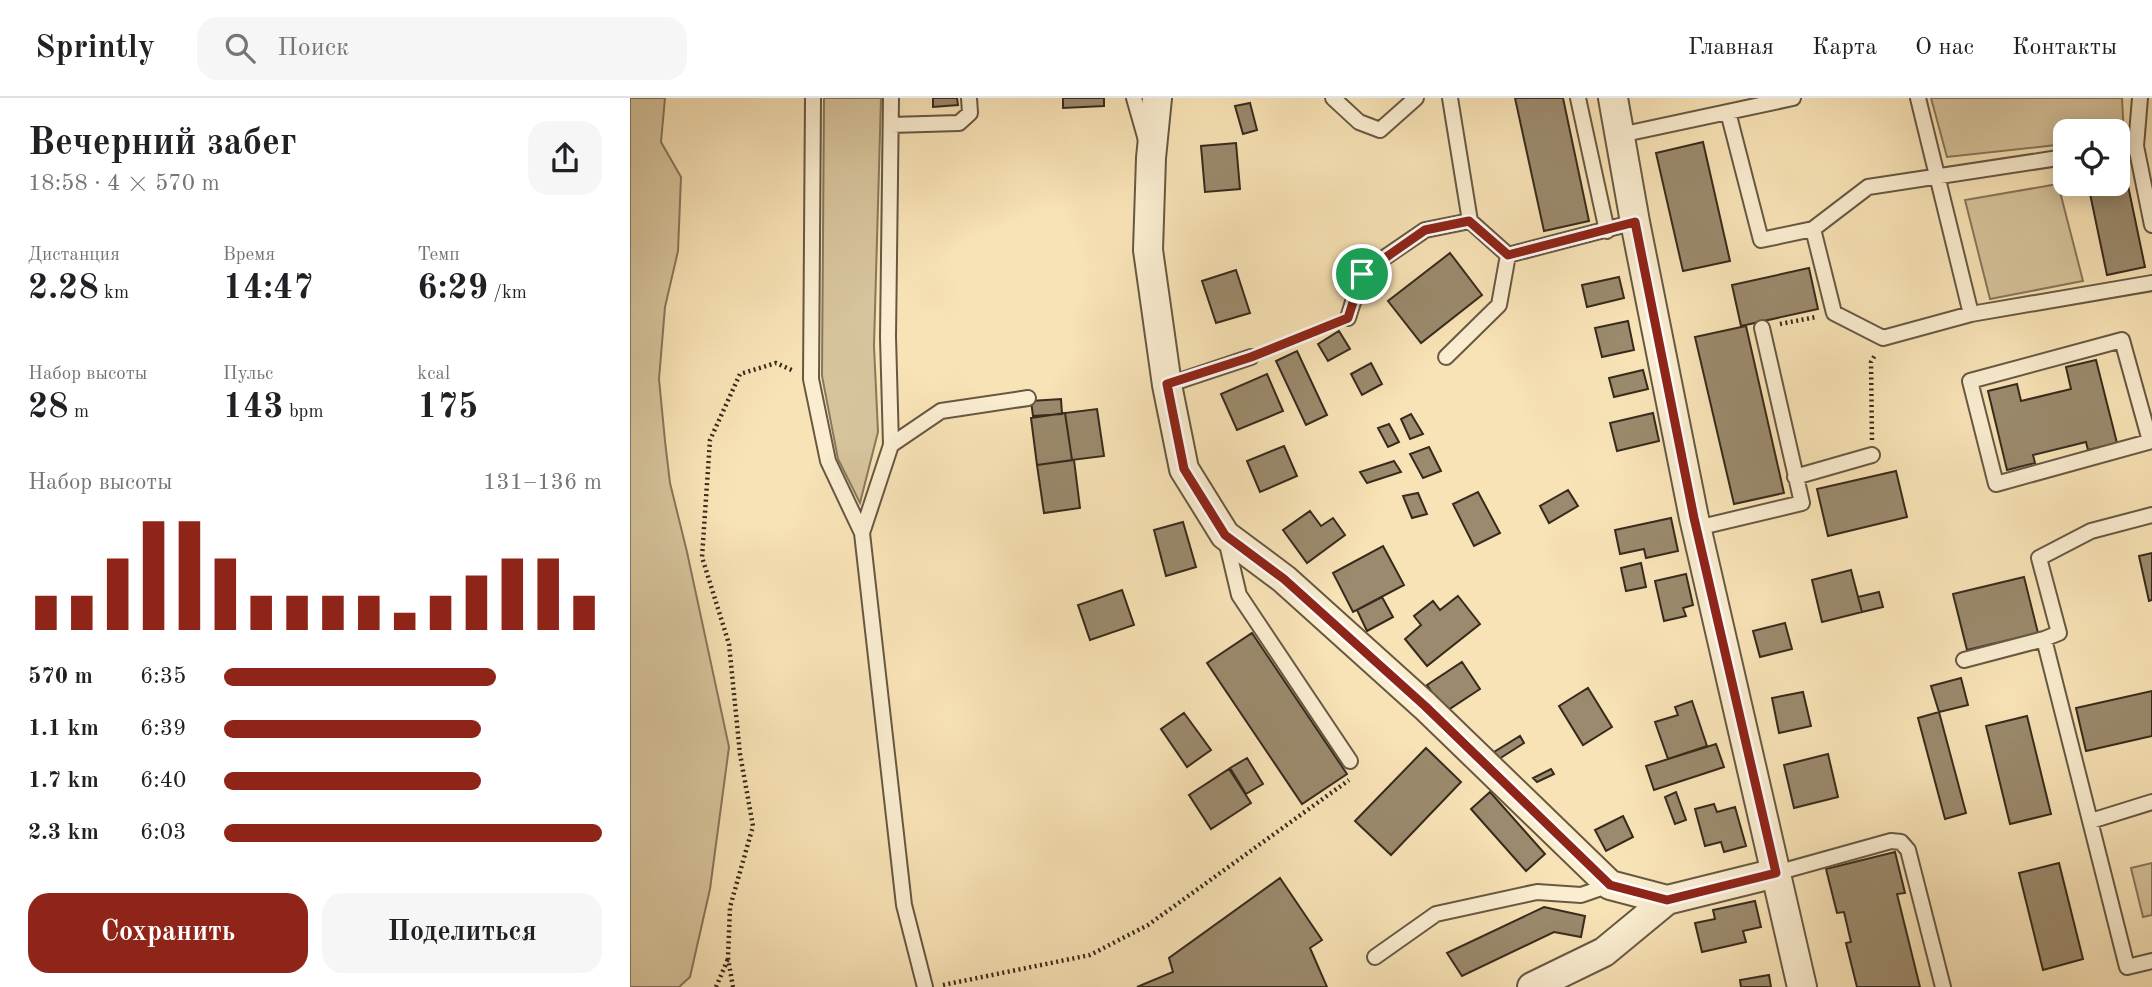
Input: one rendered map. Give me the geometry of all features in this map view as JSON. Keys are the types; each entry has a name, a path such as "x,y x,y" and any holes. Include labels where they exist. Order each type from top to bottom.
{"street":[{"path":"1157,98 1151,159 1148,250 1167,384 1184,469 1225,535 1284,579 1415,697 1610,885 1667,900"},
{"path":"1613,98 1635,222 1697,528 1802,987"},
{"path":"1532,987 1605,952 1667,900 1776,873"}],"lane":[{"path":"813,98 811,379 828,461 862,533 904,905 925,987"},
{"path":"862,533 891,445 888,364 891,98"},
{"path":"891,125 959,123 970,113 969,98"},
{"path":"1134,98 1151,159"},
{"path":"1333,98 1359,122 1380,130 1416,98"},
{"path":"1450,98 1469,221 1508,255"},
{"path":"1578,98 1607,231"},
{"path":"1918,98 1971,314"},
{"path":"2140,98 2136,146 2152,225"},
{"path":"1620,135 1785,99"},
{"path":"1728,112 1761,240 1813,229 1868,187 2053,159"},
{"path":"2130,147 2136,146"},
{"path":"1348,318 1362,274 1425,230 1469,221"},
{"path":"1508,255 1635,222"},
{"path":"1813,229 1834,313 1883,338 1971,314 2152,283"},
{"path":"1446,357 1499,305 1508,255"},
{"path":"1697,528 1802,503 1762,328"},
{"path":"2122,340 2151,441 1996,484 1970,381 2122,340"},
{"path":"1167,384 1251,357"},
{"path":"891,445 941,411 1028,398"},
{"path":"1795,477 1872,454"},
{"path":"1964,660 2059,633 2039,558 2091,531 2152,514"},
{"path":"1225,535 1239,595 1350,761"},
{"path":"2044,639 2127,967 2152,961"},
{"path":"2091,821 2152,802"},
{"path":"1776,873 1891,841 1901,842 1908,850 1943,987"},
{"path":"1375,957 1436,914 1537,892 1581,895 1610,885"}],"path":[{"path":"1762,328 1834,313"},
{"path":"1251,357 1348,318"},
{"path":"1872,454 1871,362 1883,338"},
{"path":"733,987 728,958 730,907 752,826 740,754 729,645 702,557 710,440 740,374 776,363 811,379"},
{"path":"935,987 1090,955 1148,925 1352,779 1350,761"},
{"path":"716,987 728,958"}],"shaded area":[{"path":"630,98 665,98 661,142 681,177 678,251 665,307 659,379 670,483 729,747 710,889 690,977 679,987 630,987"},
{"path":"824,98 881,98 874,346 878,432 860,503 838,459 822,376"},
{"path":"1931,98 2122,98 2123,119 2053,119 2053,145 1947,157"},
{"path":"2053,185 2053,196 2061,196 2083,281 1990,299 1965,200"},
{"path":"2152,863 2152,915 2143,917 2131,868"}],"building":[{"path":"933,98 957,98 958,105 933,107"},
{"path":"1063,98 1104,98 1104,106 1063,108"},
{"path":"1515,98 1563,98 1589,221 1544,231"},
{"path":"1250,103 1257,130 1243,134 1235,106"},
{"path":"1703,142 1730,261 1683,271 1656,153"},
{"path":"1236,143 1240,189 1205,192 1201,146"},
{"path":"2130,195 2145,267 2107,275 2091,196"},
{"path":"1450,253 1482,295 1421,343 1388,301"},
{"path":"1809,268 1818,309 1741,326 1732,285"},
{"path":"1236,270 1250,313 1216,323 1202,281"},
{"path":"1619,277 1624,298 1587,307 1582,285"},
{"path":"1628,321 1634,350 1602,357 1595,328"},
{"path":"1746,326 1784,493 1734,504 1695,337"},
{"path":"1339,331 1350,349 1328,361 1318,344"},
{"path":"1297,351 1327,415 1306,425 1276,361"},
{"path":"2096,360 2117,443 2088,450 2086,442 2033,455 2035,463 2007,470 1988,391 2017,384 2021,401 2071,389 2066,367"},
{"path":"1371,363 1382,384 1362,395 1351,374"},
{"path":"1643,370 1648,389 1614,397 1609,378"},
{"path":"1267,374 1283,411 1237,430 1221,394"},
{"path":"1061,399 1062,414 1033,416 1031,401"},
{"path":"1097,409 1104,456 1072,460 1065,413"},
{"path":"1065,413 1072,460 1037,465 1031,418"},
{"path":"1653,413 1659,441 1617,451 1610,423"},
{"path":"1411,414 1423,434 1410,439 1401,419"},
{"path":"1389,424 1399,442 1388,447 1378,428"},
{"path":"1284,446 1297,476 1260,492 1247,461"},
{"path":"1429,447 1441,471 1423,478 1410,454"},
{"path":"1074,460 1080,508 1044,513 1037,465"},
{"path":"1394,461 1401,472 1367,483 1360,472"},
{"path":"1896,471 1907,517 1828,536 1817,489"},
{"path":"1568,490 1578,506 1549,523 1540,506"},
{"path":"1478,492 1500,533 1474,546 1453,504"},
{"path":"1418,493 1427,514 1412,518 1403,496"},
{"path":"1310,511 1321,526 1333,518 1345,535 1307,563 1283,530"},
{"path":"1671,518 1678,551 1646,558 1644,549 1620,554 1615,530"},
{"path":"1183,522 1196,567 1166,576 1154,530"},
{"path":"1383,546 1404,585 1353,612 1333,573"},
{"path":"2152,553 2152,600 2149,601 2139,556"},
{"path":"1641,563 1646,587 1626,591 1621,568"},
{"path":"1851,570 1862,612 1822,622 1812,580"},
{"path":"1686,574 1693,605 1683,608 1686,616 1664,621 1655,581"},
{"path":"2024,577 2038,633 1967,650 1953,594"},
{"path":"1122,590 1134,625 1090,640 1078,605"},
{"path":"1879,592 1883,607 1862,612 1858,597"},
{"path":"1458,596 1480,624 1427,666 1405,639 1421,625 1414,616 1433,601 1440,610"},
{"path":"1382,597 1393,617 1367,631 1357,610"},
{"path":"1785,623 1792,649 1760,657 1753,631"},
{"path":"1252,633 1347,774 1302,804 1207,663"},
{"path":"1462,662 1480,689 1445,712 1427,685"},
{"path":"1961,678 1968,705 1939,712 1931,686"},
{"path":"1588,688 1612,727 1583,745 1559,706"},
{"path":"2152,691 2152,736 2086,751 2076,708"},
{"path":"1803,692 1811,726 1779,733 1772,698"},
{"path":"1692,701 1707,746 1668,759 1655,722 1678,715 1675,707"},
{"path":"1939,712 1966,813 1945,819 1918,718"},
{"path":"1184,713 1211,750 1187,767 1161,729"},
{"path":"2027,716 2051,814 2010,824 1986,726"},
{"path":"1520,736 1524,743 1499,759 1494,752"},
{"path":"1716,744 1724,767 1654,790 1646,766"},
{"path":"1426,748 1461,782 1391,855 1355,821"},
{"path":"1828,754 1838,797 1794,808 1784,765"},
{"path":"1247,758 1263,784 1246,794 1230,768"},
{"path":"1229,769 1251,803 1211,829 1189,795"},
{"path":"1551,769 1554,774 1537,782 1533,778"},
{"path":"1490,792 1545,854 1526,871 1471,809"},
{"path":"1676,792 1686,820 1675,824 1665,797"},
{"path":"1714,804 1717,812 1735,807 1746,846 1724,852 1721,842 1705,846 1695,809"},
{"path":"1623,816 1633,837 1606,851 1595,830"},
{"path":"1895,852 1905,893 1897,894 1920,987 1857,987 1846,943 1851,942 1844,912 1837,913 1826,869"},
{"path":"2059,863 2083,959 2043,970 2019,873"},
{"path":"1280,878 1322,940 1310,948 1327,987 1137,987 1173,972 1169,958"},
{"path":"1755,901 1761,927 1743,931 1746,942 1702,952 1695,923 1715,919 1713,910"},
{"path":"1544,907 1585,916 1581,937 1554,932 1462,976 1447,953"},
{"path":"1769,975 1771,987 1741,987 1740,980"}],"route":[{"path":"1469,221 1508,255 1635,222 1694,518 1776,873 1667,900 1610,885 1425,706 1284,579 1225,535 1184,469 1167,384 1251,357 1348,318 1362,274 1425,230 1469,221"}]}
